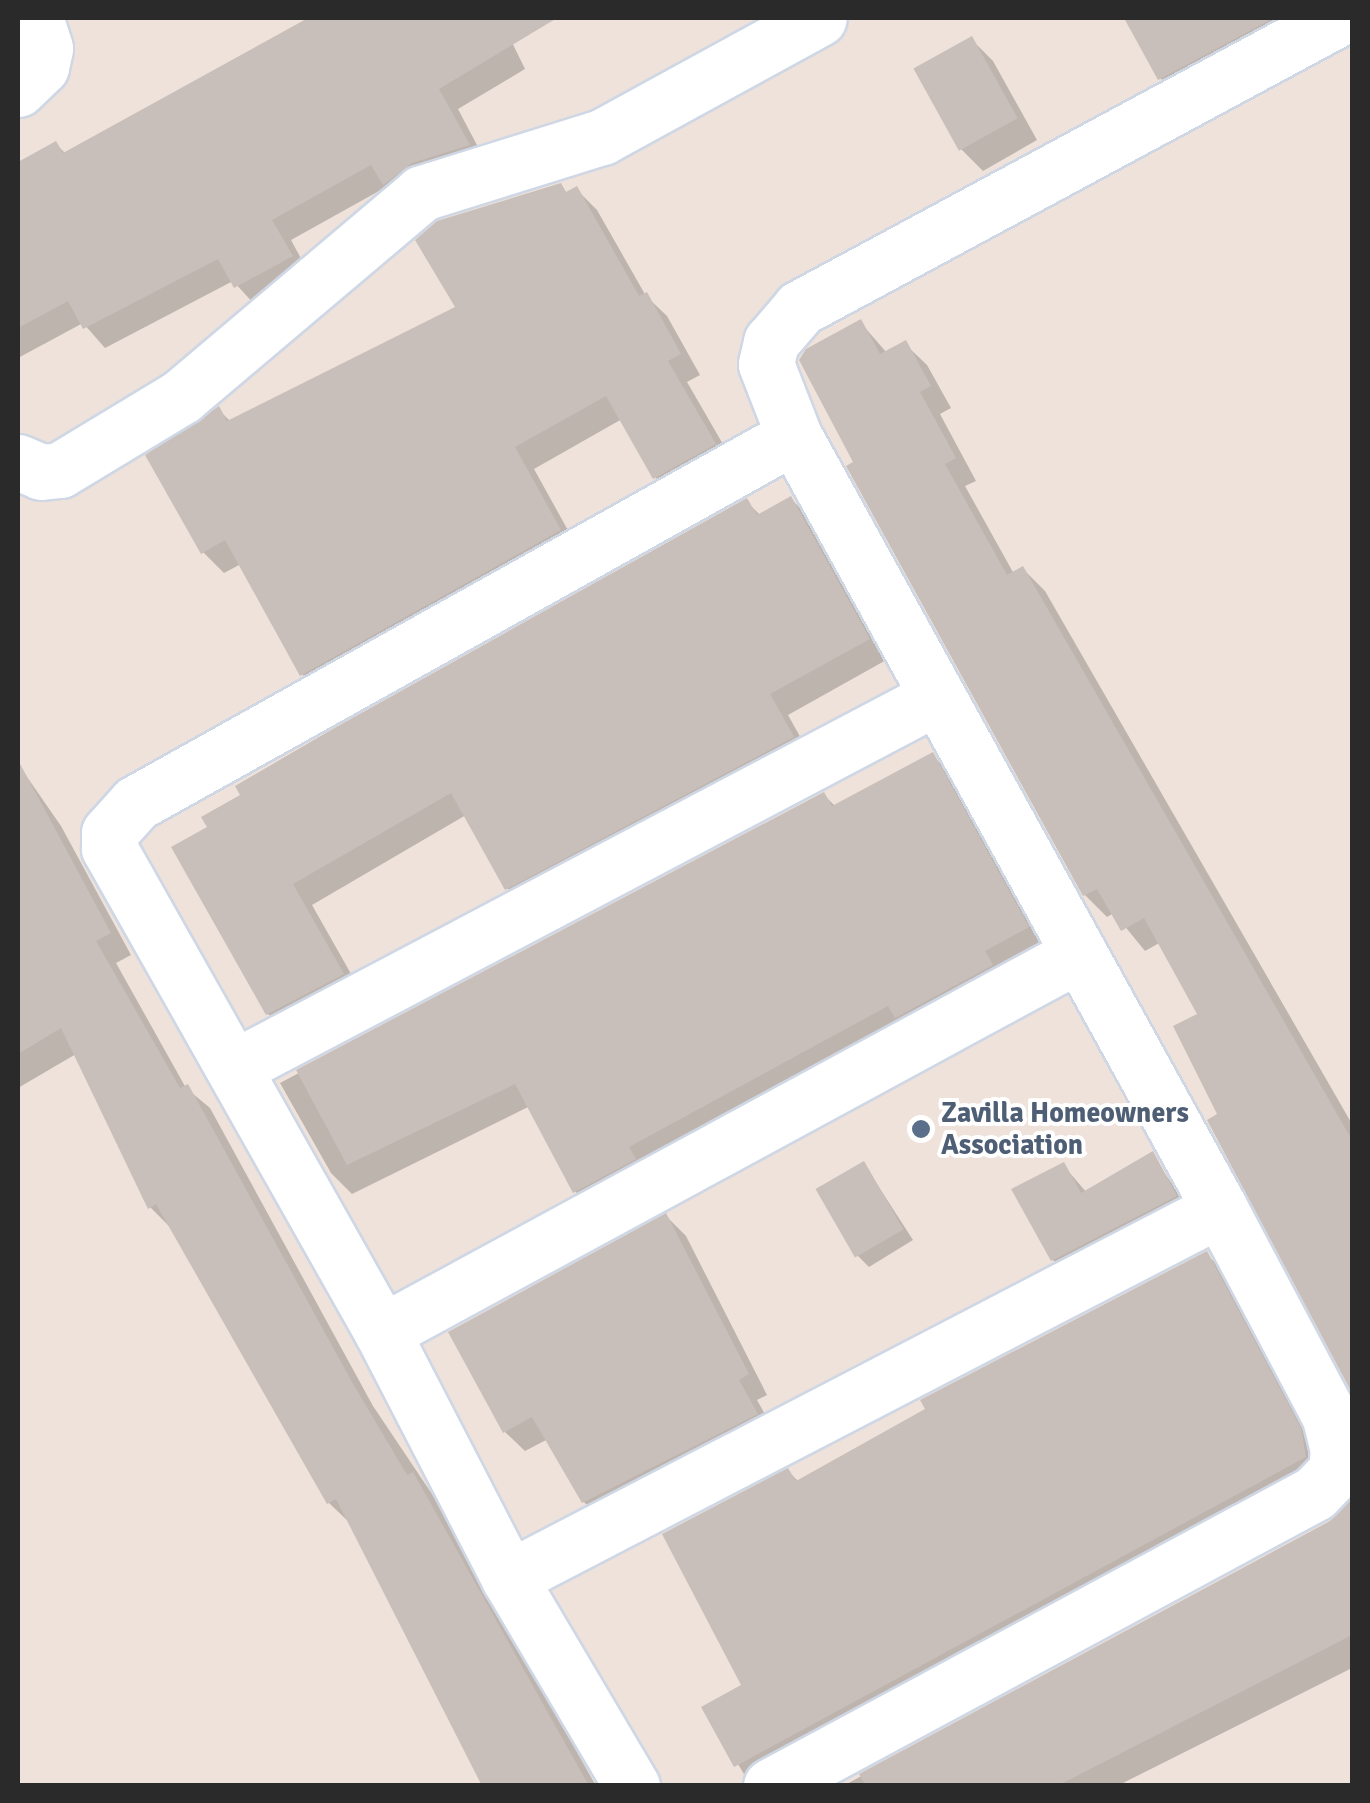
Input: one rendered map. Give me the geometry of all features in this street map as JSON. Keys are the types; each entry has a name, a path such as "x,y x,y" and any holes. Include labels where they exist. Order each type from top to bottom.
{"street":[{"path":"18,462 41,472 60,470 182,396 422,193 602,137 819,18"},
{"path":"772,1786 1315,1493 1336,1471 1330,1416 1220,1209 933,698 794,436 766,364 771,342 800,308 1340,18"},
{"path":"18,90 41,67 36,20"},
{"path":"632,1786 508,1578 382,1332 109,848 120,817 794,436"},
{"path":"235,1066 933,698"},
{"path":"382,1332 1079,954"},
{"path":"508,1578 1220,1209"}],"building":[{"path":"308,18 557,18 439,89 470,145 412,163 383,185 371,165 272,220 293,256 234,288 218,259 83,329 68,301 18,328 18,162 56,141 63,153"},
{"path":"1124,18 1274,18 1158,80"},
{"path":"972,36 1018,118 959,151 913,68"},
{"path":"561,183 566,192 577,186 639,296 647,292 681,354 668,361 716,444 653,479 606,396 515,447 561,530 300,676 225,540 201,554 145,455 219,406 227,421 455,307 415,240 437,221"},
{"path":"861,319 880,354 906,340 931,386 920,392 956,458 945,464 1007,575 1023,566 1352,1140 1352,1393 1207,1120 1217,1114 1173,1026 1197,1014 1144,918 1121,931 1097,889 1083,896 846,466 853,462 799,360 806,349"},
{"path":"791,496 870,639 770,694 794,737 505,890 451,793 293,884 344,974 266,1015 171,847 207,827 201,817 240,795 235,786 747,498 757,515"},
{"path":"933,752 1029,927 985,951 993,965 895,1018 888,1006 629,1147 636,1159 573,1193 515,1084 347,1165 296,1070 824,792 832,806"},
{"path":"18,760 111,933 96,941 180,1088 188,1084 352,1382 407,1475 413,1472 589,1786 482,1786 336,1499 327,1504 156,1204 148,1209 61,1028 18,1054"},
{"path":"1153,1151 1177,1196 1051,1261 1011,1189 1064,1162 1081,1193"},
{"path":"864,1161 904,1229 855,1257 816,1189"},
{"path":"666,1213 749,1374 739,1380 758,1414 582,1503 532,1417 503,1433 448,1332"},
{"path":"1207,1251 1301,1428 1306,1457 734,1767 701,1707 741,1685 662,1534 788,1468 796,1481 925,1409 920,1400"},
{"path":"1352,1499 1352,1635 1057,1786 866,1786 859,1774 1330,1521"}],"place":[{"name":"Zavilla Homeowners Association","path":"921,1129"}]}
